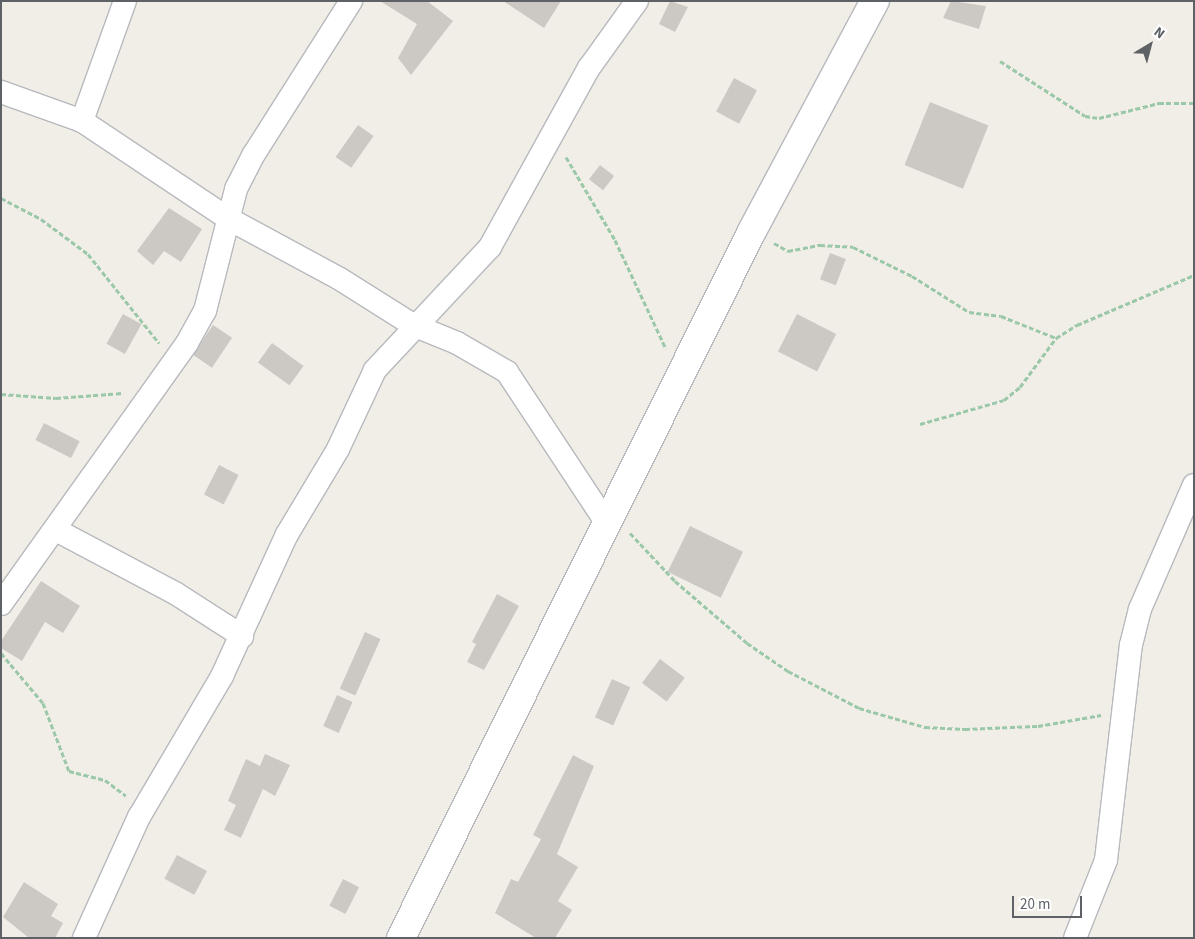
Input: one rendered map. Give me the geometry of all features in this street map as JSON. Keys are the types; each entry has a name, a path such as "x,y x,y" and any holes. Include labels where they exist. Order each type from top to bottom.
{"street":[{"path":"82,121 125,1"},
{"path":"1,604 56,530 154,389 175,364 205,311 236,189 254,154 351,1"},
{"path":"84,938 139,817 242,636 286,536 338,449 357,403 375,370 413,325 465,278 490,247 549,135 614,28 637,1"},
{"path":"401,938 752,232 875,1"},
{"path":"1,92 82,121 229,219 340,279 413,325 457,343 507,372 608,525"},
{"path":"1075,938 1106,860 1124,711 1140,609 1194,485"},
{"path":"56,530 175,593 242,636"}],"path":[{"path":"1000,60 1085,116 1099,118 1159,103 1194,103"},
{"path":"549,135 586,189 632,274 666,347 675,386"},
{"path":"1,198 41,219 88,254 175,364"},
{"path":"752,232 788,251 820,245 853,246 912,276 969,312 1001,316 1056,338"},
{"path":"920,424 1004,400 1020,387 1056,338 1077,325 1194,275"},
{"path":"1,394 65,398 154,389"},
{"path":"608,525 632,533 675,581 747,643 788,671 859,708 925,727 966,729 1038,726 1124,711"},
{"path":"1,653 43,702 69,771 105,780 129,798 139,817"}],"building":[{"path":"380,1 427,1 453,21 411,75 398,58 417,24"},
{"path":"503,1 561,1 544,28"},
{"path":"670,1 688,7 675,32 659,24"},
{"path":"951,1 986,6 979,29 943,18"},
{"path":"734,78 757,90 739,124 716,112"},
{"path":"930,102 988,126 963,189 905,165"},
{"path":"358,125 374,136 351,168 336,157"},
{"path":"600,165 614,176 603,190 589,179"},
{"path":"169,208 202,229 181,262 164,251 153,265 137,251"},
{"path":"830,253 846,259 836,285 820,279"},
{"path":"123,314 141,324 125,354 107,344"},
{"path":"797,314 836,334 817,371 778,351"},
{"path":"213,325 232,338 212,368 193,355"},
{"path":"272,343 304,366 289,385 258,362"},
{"path":"44,423 80,441 71,458 35,440"},
{"path":"219,465 239,475 224,504 204,494"},
{"path":"690,526 743,552 721,598 668,572"},
{"path":"41,581 80,606 63,633 45,622 22,661 1,648 1,641"},
{"path":"497,594 519,606 484,670 467,662 476,644 472,642"},
{"path":"365,632 381,639 355,696 340,689"},
{"path":"660,659 685,678 667,702 642,683"},
{"path":"612,679 630,687 613,726 595,717"},
{"path":"337,695 353,702 339,733 323,726"},
{"path":"265,754 290,765 275,796 263,789 241,838 224,830 236,805 228,801 246,759 260,766"},
{"path":"573,755 594,766 557,854 578,867 558,901 572,910 555,938 536,938 495,913 511,879 518,882 541,839 533,835"},
{"path":"177,855 207,871 194,895 164,879"},
{"path":"343,879 359,887 345,914 329,906"},
{"path":"24,882 58,904 51,916 63,923 55,938 29,938 3,917"}]}
